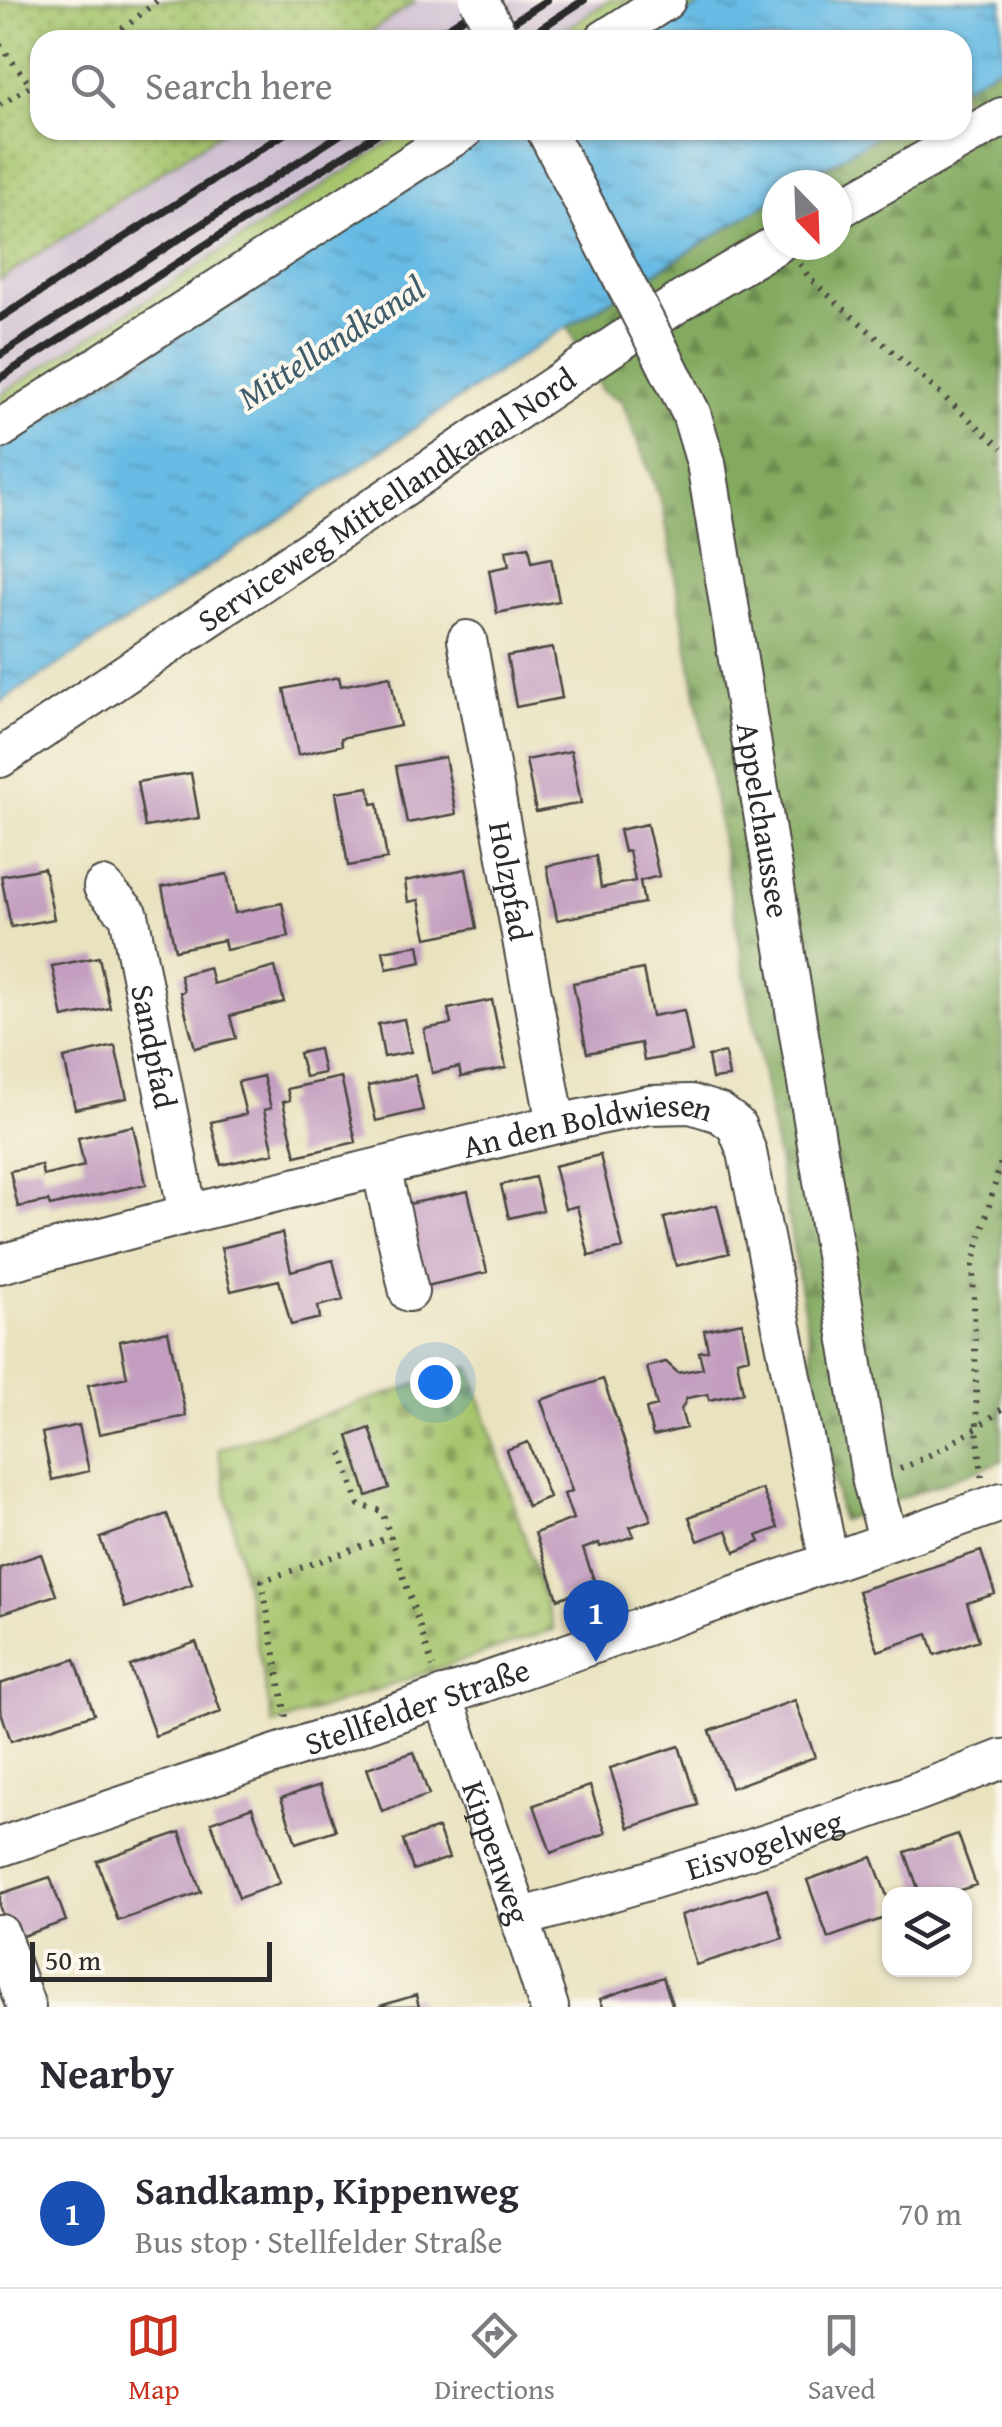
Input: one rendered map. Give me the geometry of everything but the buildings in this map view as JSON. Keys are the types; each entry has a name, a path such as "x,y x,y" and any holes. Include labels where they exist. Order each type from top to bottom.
{"street":[{"path":"479,0 495,30"},
{"path":"620,30 666,0"},
{"path":"972,135 1002,118"},
{"path":"0,429 448,140"},
{"name":"Appelchaussee","path":"551,140 691,412 706,463 872,1482 890,1540"},
{"path":"852,202 963,140"},
{"name":"Serviceweg Mittellandkanal Nord","path":"0,758 687,297 765,260"},
{"name":"Holzpfad","path":"467,640 556,1124"},
{"name":"Sandpfad","path":"103,887 129,915 188,1214"},
{"name":"An den Boldwiesen","path":"0,1264 556,1124 649,1105 691,1104 720,1112 736,1125 747,1152 829,1562"},
{"path":"381,1168 409,1292"},
{"path":"814,1494 872,1482"},
{"name":"Stellfelder Straße","path":"0,1847 994,1505"},
{"name":"Kippenweg","path":"442,1696 548,2007"},
{"name":"Eisvogelweg","path":"520,1918 704,1865 907,1797 1002,1759"},
{"path":"0,1934 26,2007"}],"path":[{"path":"120,30 158,0"},
{"path":"0,44 30,85"},
{"path":"0,105 30,87"},
{"path":"794,260 810,279 1002,448"},
{"path":"994,1505 977,1428 973,1264 1002,1158"},
{"path":"872,1482 928,1457 1002,1409"},
{"path":"342,1452 359,1505 382,1511 442,1696"},
{"path":"291,1749 262,1580 390,1537"}],"shaded area":[{"path":"418,0 610,0 564,30 373,30"},
{"path":"209,140 394,140 0,395 0,280"}],"green space":[{"path":"0,0 414,0 373,30 30,30 30,140 209,140 0,280"},
{"path":"610,0 709,0 660,30 564,30"},
{"path":"1002,64 1002,1461 841,1520 663,506 622,401 602,391 568,327 762,206 762,260 852,260 852,170 821,170 870,140 972,140 972,81"},
{"path":"394,140 482,140 0,449 0,395"},
{"path":"470,1367 554,1629 273,1725 218,1449"}],"water":[{"path":"709,0 1002,0 1002,64 972,81 972,30 660,30"},
{"name":"Mittellandkanal","path":"482,140 870,140 821,170 762,170 762,206 549,338 149,607 0,702 0,449"}],"railway":[{"path":"444,30 490,0"},
{"path":"500,30 547,0"},
{"path":"538,30 584,0"},
{"path":"0,318 275,140"},
{"path":"0,355 332,140"},
{"path":"0,378 368,140"}],"place":[{"name":"Sandkamp, Kippenweg","path":"596,1662"}]}
